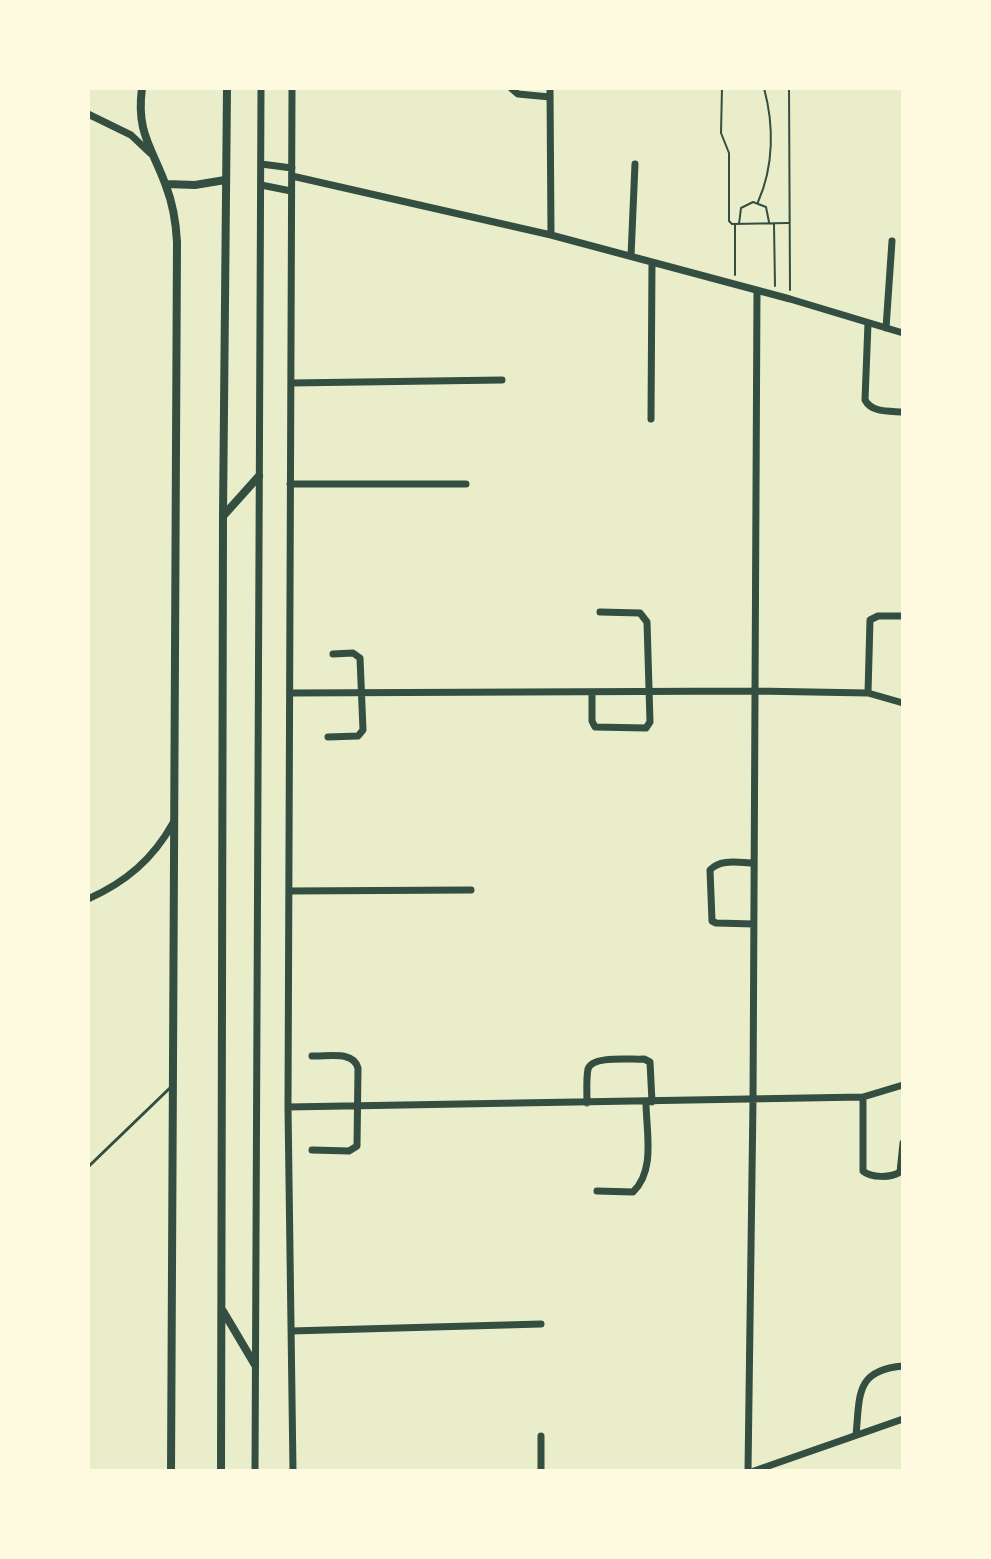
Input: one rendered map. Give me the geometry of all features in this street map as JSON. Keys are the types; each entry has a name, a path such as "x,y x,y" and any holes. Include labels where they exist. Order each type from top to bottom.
{"street":[{"path":"142,88 140,115 150,153 166,184 174,211 177,242 171,1471"},
{"path":"221,1471 227,88"},
{"path":"255,1471 261,88"},
{"path":"292,88 288,1107 293,1471"},
{"path":"511,88 518,94 550,93 551,235"},
{"path":"88,114 131,135 150,153"},
{"path":"261,164 631,256 903,333"},
{"path":"631,256 635,164"},
{"path":"166,184 195,185 225,180"},
{"path":"261,185 291,191"},
{"path":"886,328 892,241"},
{"path":"651,419 652,262"},
{"path":"757,290 751,1471 903,1419"},
{"path":"868,323 865,400 875,410 903,412"},
{"path":"291,383 502,380"},
{"path":"223,516 259,476"},
{"path":"290,484 466,484"},
{"path":"592,692 592,721 595,727 640,729 646,728 650,722 647,622 640,613 600,612"},
{"path":"868,693 870,620 878,616 903,616"},
{"path":"328,737 361,734 361,661 358,655 333,654"},
{"path":"290,693 755,691 868,693 903,703"},
{"path":"88,899 134,873 160,845 173,823"},
{"path":"754,863 722,863 710,870 712,921 754,924"},
{"path":"289,891 471,890"},
{"path":"312,1056 354,1059 358,1064 355,1148 349,1151 312,1150"},
{"path":"587,1103 588,1069 592,1063 599,1060 644,1059 650,1062 647,1173 633,1192 597,1191"},
{"path":"288,1107 863,1097 903,1085"},
{"path":"863,1097 863,1171 871,1175 900,1172 903,1143"},
{"path":"222,1310 255,1365"},
{"path":"291,1331 541,1324"},
{"path":"856,1435 861,1390 865,1382 878,1370 903,1366"},
{"path":"541,1436 541,1471"}],"lane":[{"path":"88,1167 172,1086"}],"path":[{"path":"722,88 721,133 729,153 729,221 737,224 790,223"},
{"path":"758,202 768,173 771,142 764,88"},
{"path":"789,88 790,299"},
{"path":"735,284 737,224 741,208 758,202 769,211 769,224"},
{"path":"774,224 775,295"}]}
